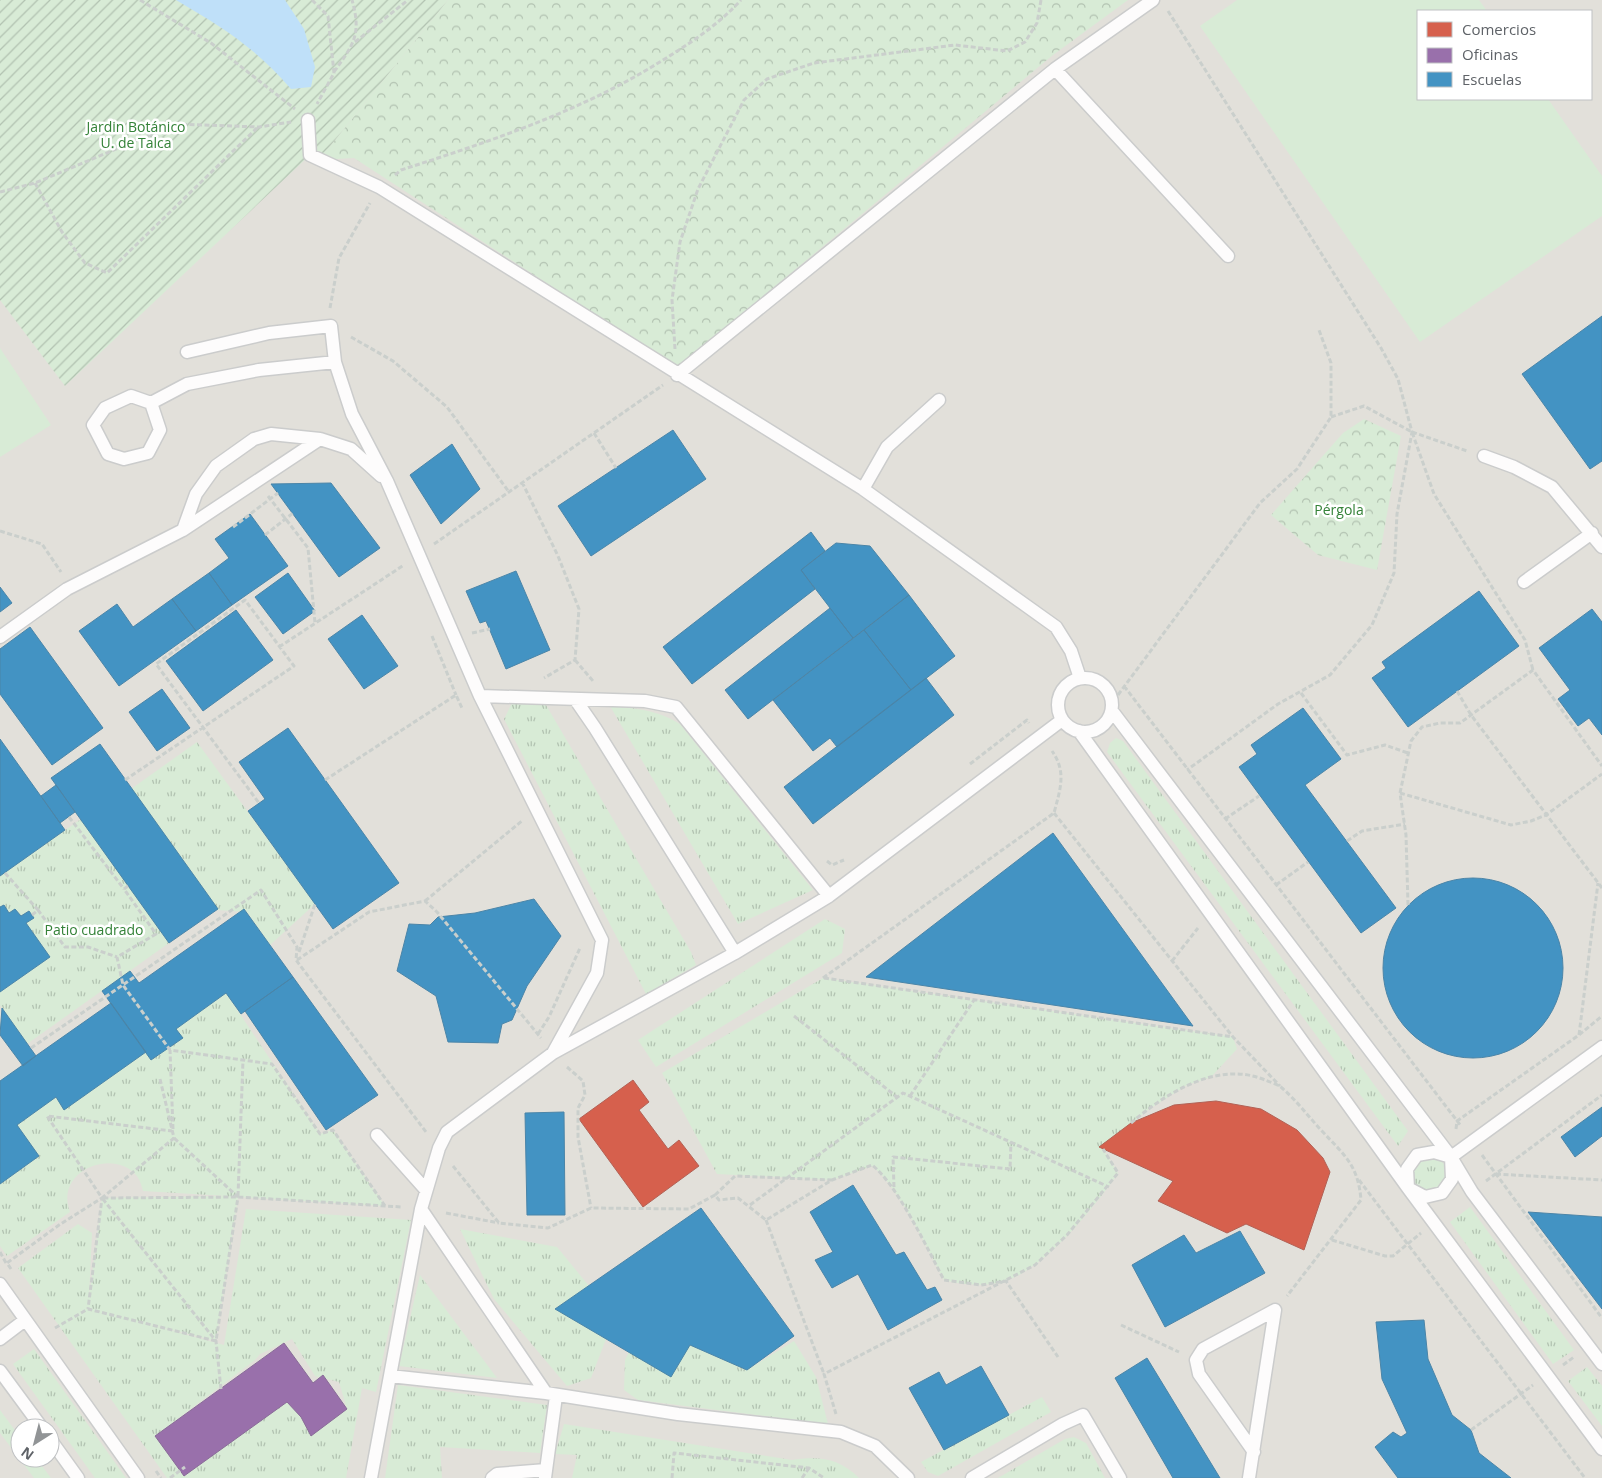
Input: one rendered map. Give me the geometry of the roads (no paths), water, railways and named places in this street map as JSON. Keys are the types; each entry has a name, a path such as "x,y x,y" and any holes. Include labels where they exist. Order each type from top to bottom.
{"lane":[{"path":"677,375 1055,69 1153,0"},
{"path":"1055,69 1228,256"},
{"path":"308,120 310,155 379,188 863,489 1056,627 1071,651 1080,678"},
{"path":"187,352 269,333 331,326 335,362 352,414 387,481 480,696 602,940 597,973 553,1053"},
{"path":"151,403 160,430 148,454 124,459 108,454 93,425 105,408 130,396 151,403 187,384 259,370 335,362"},
{"path":"863,489 887,447 939,400"},
{"path":"183,530 196,494 216,466 254,439 271,434 320,439 351,449 387,481"},
{"path":"0,637 67,589 183,530 320,439"},
{"path":"1484,456 1514,467 1552,487 1602,547"},
{"path":"1524,582 1592,533"},
{"path":"1113,706 1108,721 1100,728 1090,732 1079,732 1069,727 1062,720 1058,709 1058,699 1063,689 1070,682 1080,678 1092,678 1102,682 1109,691 1113,706 1452,1157 1472,1192 1602,1364"},
{"path":"480,696 645,701 676,707 829,896"},
{"path":"574,700 595,728 735,953"},
{"path":"371,1478 421,1209 439,1148 447,1132 553,1053 735,953 829,896 1062,720"},
{"path":"1079,732 1408,1188 1602,1448"},
{"path":"1452,1157 1602,1047"},
{"path":"377,1135 426,1190"},
{"path":"1408,1188 1407,1169 1417,1155 1434,1152 1452,1157"},
{"path":"1408,1188 1425,1197 1442,1193 1452,1179 1452,1157"},
{"path":"421,1209 551,1394 546,1474 497,1474 492,1478"},
{"path":"0,1284 138,1478"},
{"path":"1249,1478 1254,1452 1275,1310 1203,1349 1196,1360 1199,1374 1254,1452"},
{"path":"0,1339 24,1320"},
{"path":"0,1371 35,1418"},
{"path":"390,1376 551,1394 678,1414 840,1432 875,1446 908,1478"},
{"path":"972,1478 1063,1424 1083,1415 1120,1478"},
{"path":"60,1453 78,1478"}],"water":[{"path":"176,0 285,0 304,29 315,67 311,87 291,89 265,62 238,39"}],"park label":[{"name":"Jardin Botánico U. de Talca","path":"136,134"},
{"name":"Pérgola","path":"1339,509"},
{"name":"Patio cuadrado","path":"94,929"}]}
